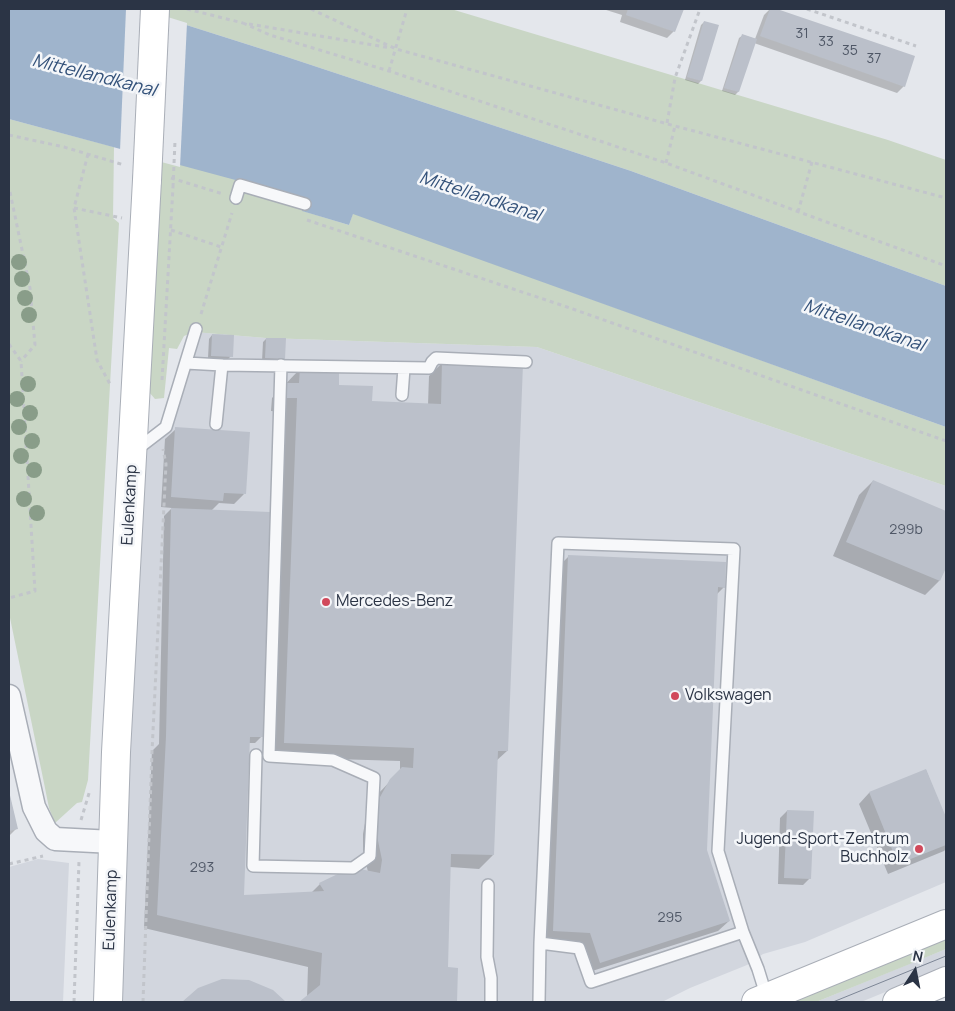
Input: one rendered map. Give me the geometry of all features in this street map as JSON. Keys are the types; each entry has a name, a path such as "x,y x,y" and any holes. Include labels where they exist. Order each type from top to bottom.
{"street":[{"name":"Eulenkamp","path":"108,1002 113,842 154,9"},
{"path":"9,696 34,807 46,831 54,838 113,842"},
{"path":"762,1000 946,924"},
{"path":"897,1002 946,982"}],"lane":[{"path":"236,198 240,185 305,204"},
{"path":"132,452 166,427 196,329"},
{"path":"186,363 429,368 436,358 526,362"},
{"path":"216,424 222,365"},
{"path":"256,755 253,866 353,868 370,856 374,778 333,760 269,756 281,365"},
{"path":"402,396 404,368"},
{"path":"539,1002 558,543 734,550 718,851 743,932 758,969 762,1000"},
{"path":"488,886 487,957 492,978 491,1002"},
{"path":"540,943 579,948 591,982 743,932"}],"path":[{"path":"187,9 243,23 396,49 946,198"},
{"path":"311,9 396,49"},
{"path":"389,70 407,9"},
{"path":"667,123 675,78 700,9"},
{"path":"807,9 916,46"},
{"path":"243,23 270,36 389,70 666,163 946,266"},
{"path":"666,163 675,126"},
{"path":"9,135 64,148"},
{"path":"88,154 74,208 97,360 112,388"},
{"path":"798,212 812,162"},
{"path":"162,386 173,188"},
{"path":"10,192 30,288 36,345 21,361"},
{"path":"196,329 236,198"},
{"path":"74,208 123,218"},
{"path":"171,230 221,247"},
{"path":"348,233 567,307 946,440"},
{"path":"9,344 21,361 35,591 9,598"},
{"path":"143,1002 152,752 166,464 160,432"},
{"path":"9,864 44,856"}],"shaded area":[{"path":"194,332 266,338 537,347 946,486 946,882 805,942 763,954 747,965 690,988 662,1002 108,1002 132,452 160,432"},
{"path":"38,859 69,863 63,1002 9,1002 9,867"},
{"path":"946,949 946,967 861,1002 816,1002"}],"green space":[{"path":"124,9 451,9 888,140 946,160 946,286 631,171 284,56 158,16"},
{"path":"9,119 114,147 113,218 119,223 88,780 82,802 77,803 55,823 49,808 9,613"},
{"path":"160,158 306,199 303,211 349,225 353,213 946,427 946,486 537,347 266,338 194,332 184,336 177,349 169,348 164,398 155,399 149,392"},
{"path":"946,939 946,949 905,966 816,1002 792,1002"}],"water":[{"name":"Mittellandkanal","path":"9,9 124,9 158,16 631,171 946,286 946,427 353,214 349,225 302,211 306,199 9,119"}],"pier":[{"path":"126,9 136,9 158,14 187,23 180,167 120,151"}],"building":[{"path":"628,9 684,9 675,32 626,15"},
{"path":"770,9 777,9 915,56 905,87 760,36"},
{"path":"704,21 719,25 702,81 687,77"},
{"path":"742,34 757,39 739,92 724,88"},
{"path":"212,334 234,335 233,357 211,356"},
{"path":"266,338 286,338 285,359 265,358"},
{"path":"442,361 523,364 508,751 498,751 494,855 451,854 448,967 458,968 457,1002 299,1002 320,985 322,953 157,915 166,736 171,508 270,512 263,737 250,737 244,895 324,891 319,883 344,871 360,869 380,873 382,860 376,820 380,797 390,779 402,767 413,768 414,748 284,743 297,398 284,398 285,383 299,383 300,367 339,369 339,385 373,386 372,401 441,404"},
{"path":"175,427 250,432 246,494 224,493 223,501 171,497"},
{"path":"873,480 946,511 946,568 940,581 846,542"},
{"path":"568,555 726,562 725,588 718,587 707,850 730,921 600,963 590,933 553,931"},
{"path":"926,769 946,817 946,845 898,864 869,792"},
{"path":"9,791 18,829 9,831"},
{"path":"787,810 814,811 811,879 784,878"},
{"path":"222,979 249,980 273,990 286,1002 182,1002 198,988"}],"tram line":[{"path":"833,1002 946,956"}],"place":[{"name":"Mercedes-Benz","path":"326,602"},
{"name":"Volkswagen","path":"675,696"},
{"name":"Jugend-Sport-Zentrum Buchholz","path":"919,849"}]}
